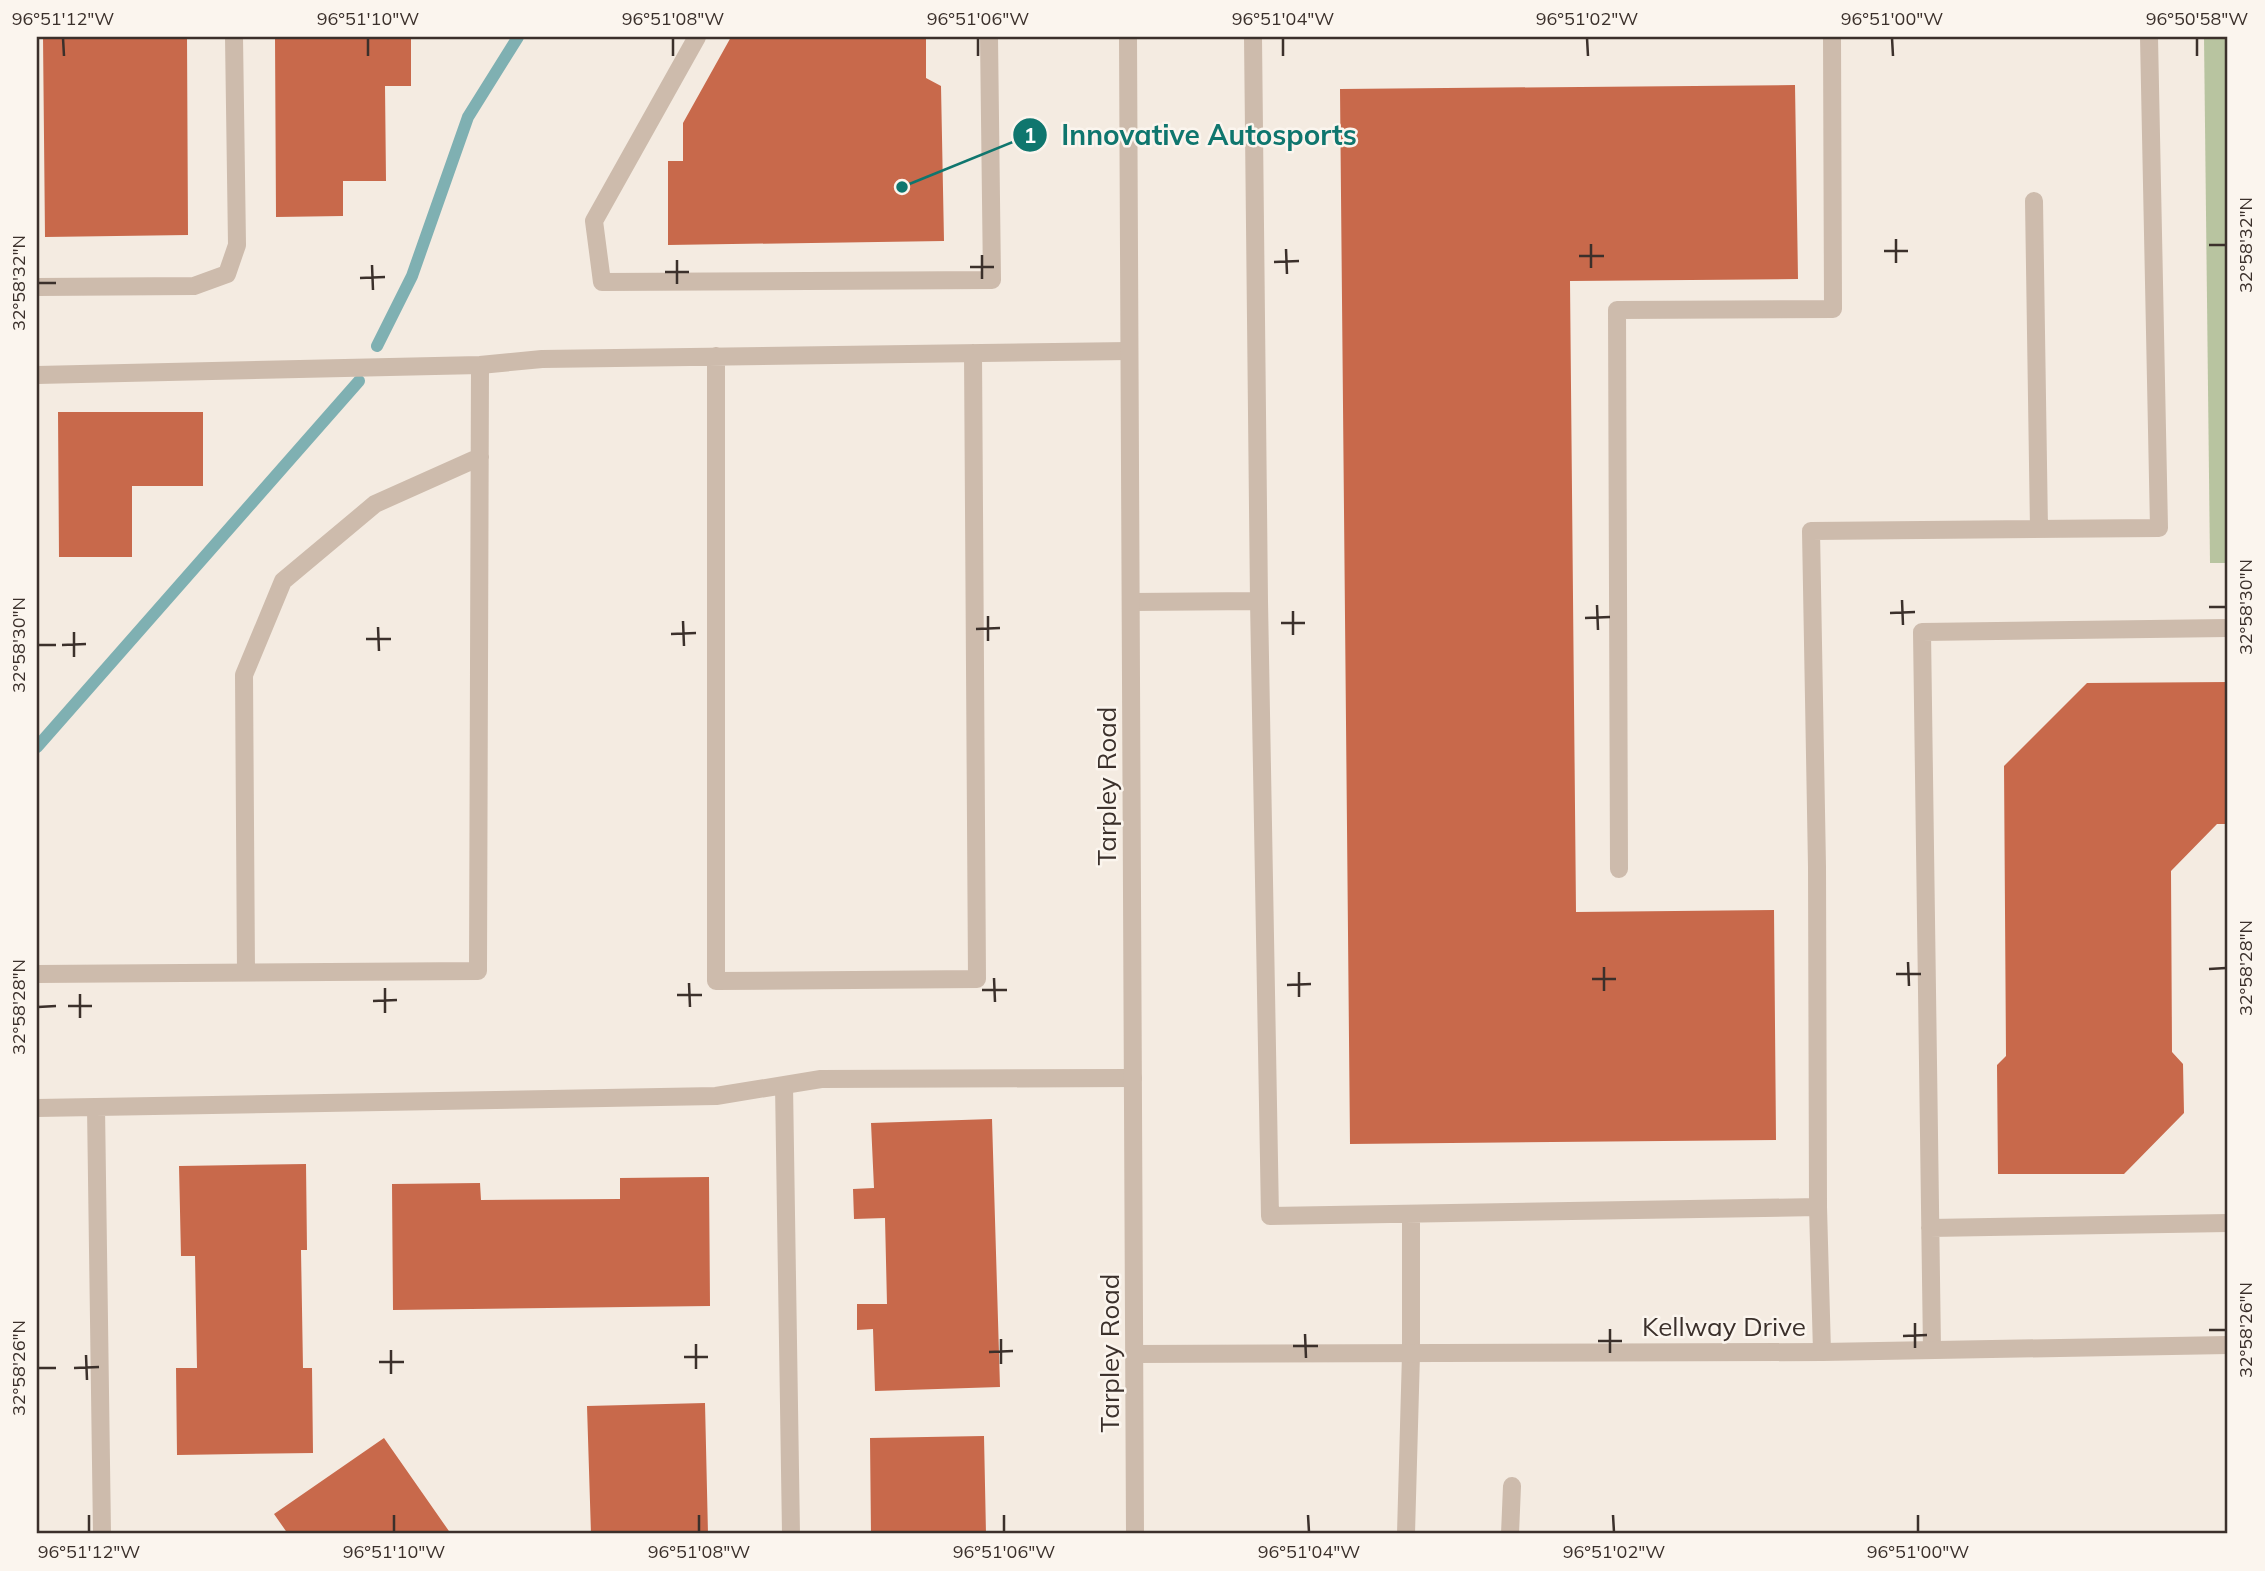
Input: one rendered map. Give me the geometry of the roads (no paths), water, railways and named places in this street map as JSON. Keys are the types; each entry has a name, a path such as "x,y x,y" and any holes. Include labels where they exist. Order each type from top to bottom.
{"street":[{"path":"37,287 194,286 227,274 237,245 234,37"},
{"path":"697,37 594,221 602,282 992,280 989,37"},
{"name":"Tarpley Road","path":"1128,37 1135,1534"},
{"path":"1253,37 1259,601 1270,1216 1818,1207"},
{"path":"1619,869 1617,310 1833,309 1832,37"},
{"path":"1822,1352 1811,531 2159,528 2149,37"},
{"path":"2034,201 2039,529"},
{"path":"37,375 480,365 542,359 1129,351"},
{"path":"716,356 716,981 976,979 973,353"},
{"path":"37,974 478,971 480,365"},
{"path":"246,972 244,675 283,581 374,504 480,457"},
{"path":"1132,602 1259,601"},
{"path":"1932,1350 1922,632 2228,628"},
{"path":"37,1108 716,1096 821,1079 1133,1078"},
{"path":"784,1085 791,1534"},
{"path":"96,1107 102,1534"},
{"path":"1406,1534 1411,1354 1411,1214"},
{"path":"1930,1228 2228,1223"},
{"name":"Kellway Drive","path":"1135,1354 1822,1352 2228,1345"},
{"path":"1510,1534 1512,1486"}],"waterway":[{"path":"377,346 412,276 468,117 518,37"},
{"path":"37,747 359,381"}],"place":[{"name":"Innovative Autosports","path":"902,187"}]}
